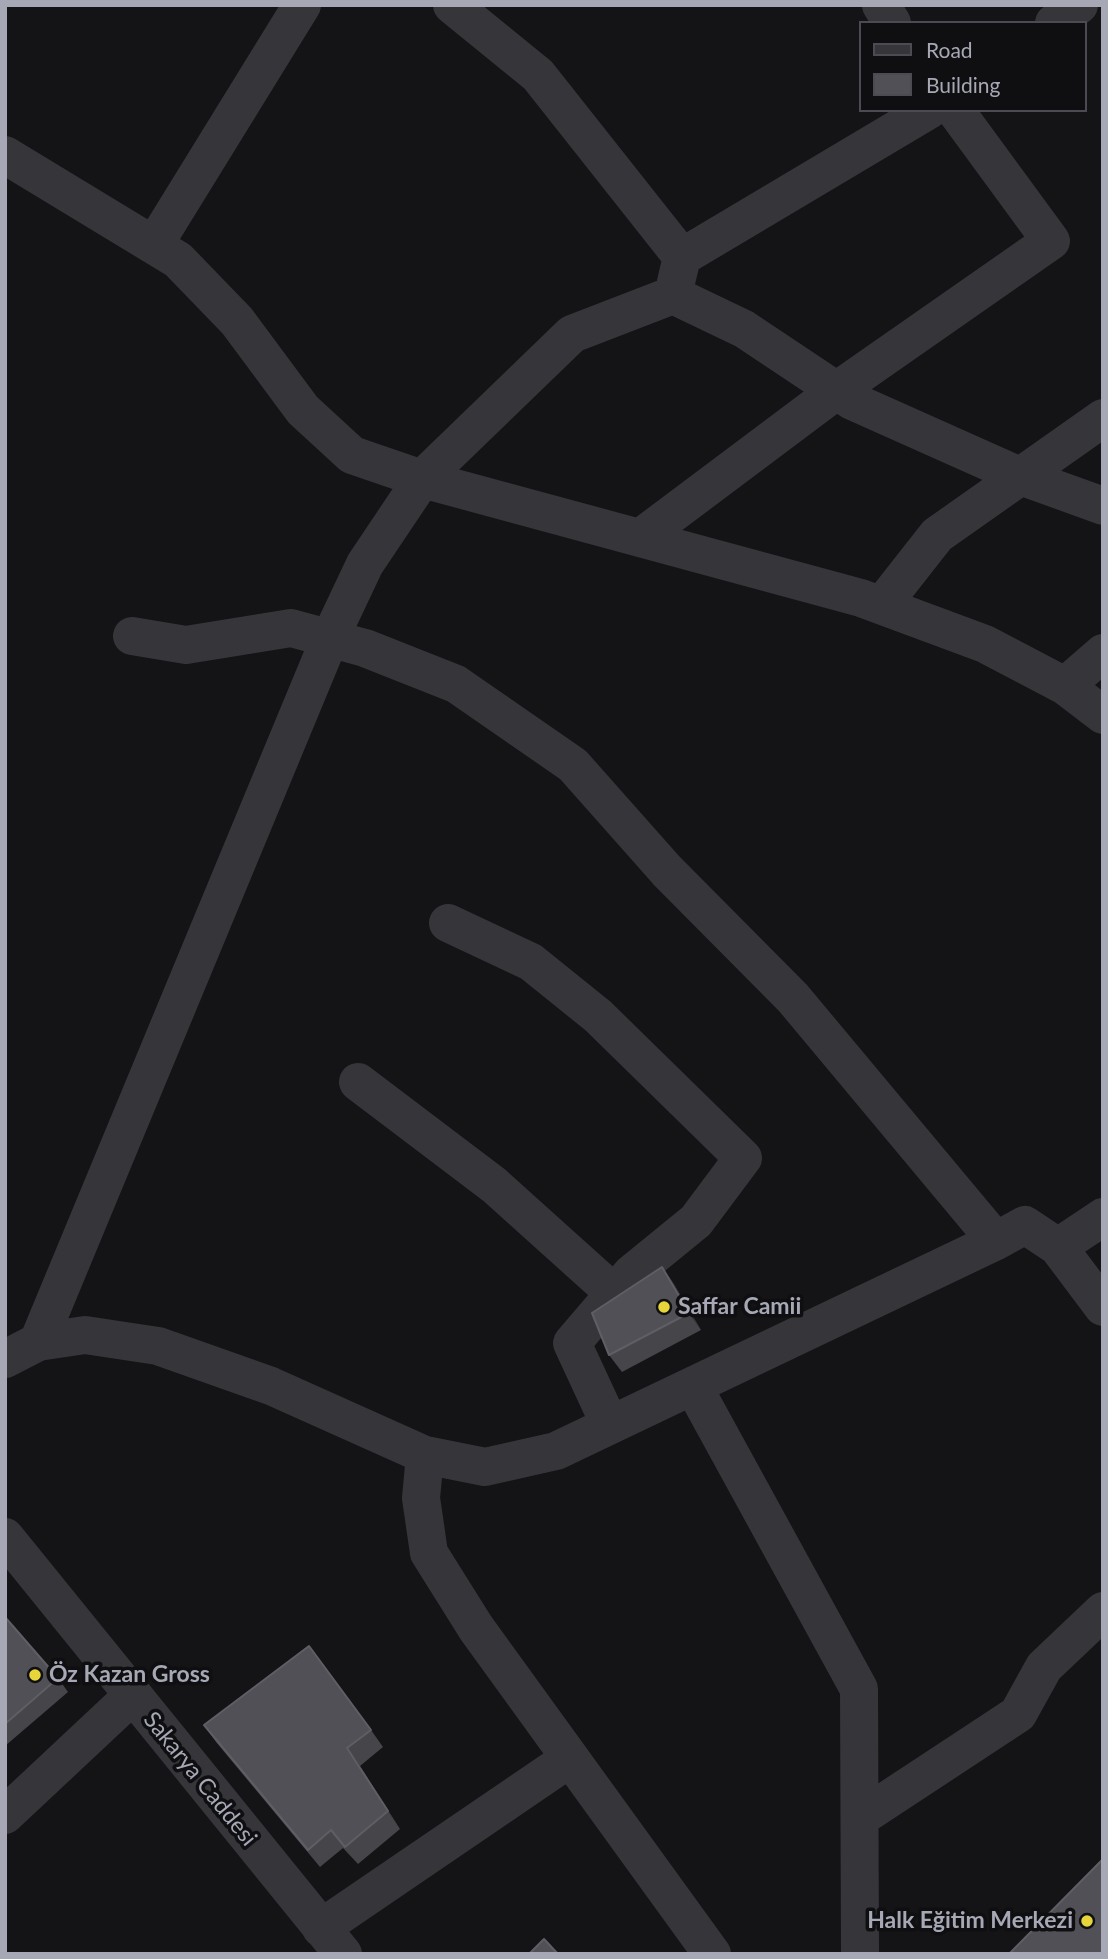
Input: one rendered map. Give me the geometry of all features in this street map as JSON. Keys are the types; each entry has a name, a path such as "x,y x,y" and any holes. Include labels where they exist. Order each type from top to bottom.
{"street":[{"path":"154,245 302,5"},
{"path":"452,5 538,75 682,257"},
{"path":"881,5 891,21"},
{"path":"1057,21 1079,5"},
{"path":"673,295 682,257 926,112"},
{"path":"640,538 836,391 1051,241 956,112"},
{"path":"5,155 178,260 237,321 303,410 352,454 422,479 882,605 985,644 1065,686 1103,715"},
{"path":"22,1351 330,638 365,564 422,479 572,334 673,295 744,329 852,401 1020,477 1103,506"},
{"path":"882,605 937,535 1103,418"},
{"path":"132,636 186,645 291,628 365,648 456,684 573,765 667,871 793,998 996,1241"},
{"path":"1065,686 1103,653"},
{"path":"448,923 531,962 597,1016 743,1158 696,1222 631,1274 572,1343 610,1425"},
{"path":"358,1083 494,1185 614,1293"},
{"path":"1058,1247 1103,1217"},
{"path":"22,1351 85,1335 158,1346 271,1386 425,1455 485,1467 556,1451 1026,1225 1058,1247 1103,1307"},
{"path":"693,1385 859,1689 860,1953"},
{"path":"425,1455 421,1498 429,1553 476,1628 712,1954"},
{"name":"Sakarya Caddesi","path":"5,1537 332,1941"},
{"path":"860,1818 1018,1714 1044,1667 1103,1611"},
{"path":"5,1815 132,1696"},
{"path":"332,1941 569,1759"}],"building":[{"path":"662,1267 689,1313 609,1355 592,1313"},
{"path":"5,1617 58,1678 5,1724"},
{"path":"309,1646 371,1730 347,1748 388,1811 345,1847 331,1830 308,1850 204,1725"},
{"path":"1103,1859 1103,1954 1009,1954"},
{"path":"544,1939 558,1954 529,1954"}],"place":[{"name":"Saffar Camii","path":"664,1307"},
{"name":"Öz Kazan Gross","path":"35,1675"},
{"name":"Halk Eğitim Merkezi","path":"1087,1921"}]}
